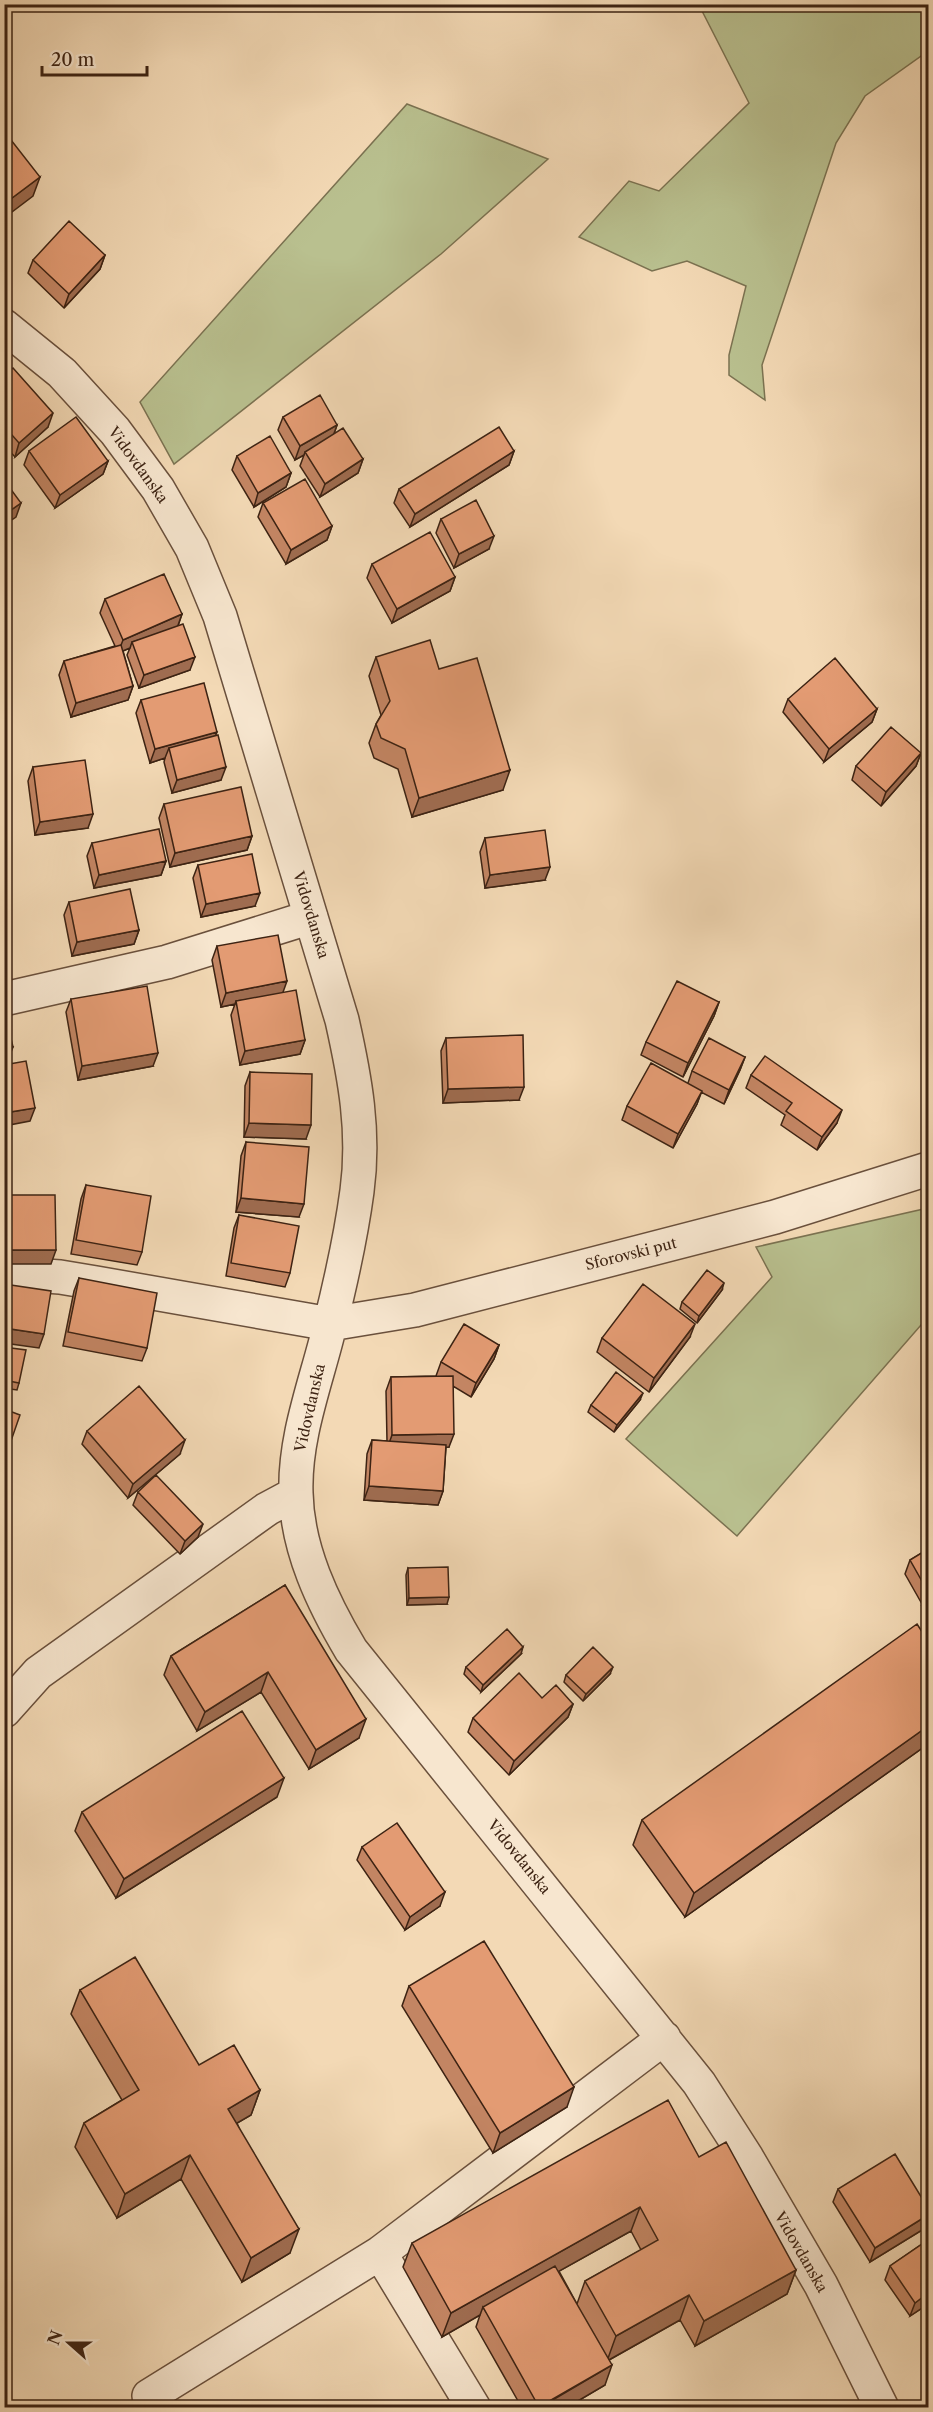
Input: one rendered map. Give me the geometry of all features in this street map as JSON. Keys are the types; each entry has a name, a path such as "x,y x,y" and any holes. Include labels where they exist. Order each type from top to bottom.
{"street":[{"name":"Vidovdanska","path":"4,326 62,373 116,431 159,489 192,549 220,616 342,1020 357,1087 361,1147 357,1191 330,1324 307,1411 298,1458 296,1494 305,1552 332,1617 351,1650 699,2083 747,2158 821,2285 882,2408"},
{"path":"4,999 167,962 311,917"},
{"name":"Sforovski put","path":"4,1273 96,1282 330,1324 415,1310 775,1217 928,1169"},
{"path":"4,1711 38,1673 267,1509 296,1494"},
{"path":"155,2408 149,2396 380,2253 664,2038"},
{"path":"380,2253 474,2408"}],"green space":[{"path":"699,5 928,5 928,51 865,96 836,143 762,365 765,400 729,375 729,355 746,286 687,261 652,271 579,237 629,181 659,191 749,103"},
{"path":"407,104 548,159 441,254 174,464 140,402"},
{"path":"928,1044 928,1117 922,1113"},
{"path":"928,1208 928,1317 737,1536 626,1439 772,1277 756,1247"}],"building":[{"path":"4,131 40,177 4,204"},
{"path":"69,221 105,255 69,294 33,260"},
{"path":"13,368 53,413 19,443 4,426 4,375"},
{"path":"320,395 337,425 300,446 283,417"},
{"path":"76,417 108,461 60,495 29,451"},
{"path":"499,427 514,451 415,514 399,489"},
{"path":"343,428 363,459 325,484 305,452"},
{"path":"270,436 291,473 258,493 237,456"},
{"path":"305,479 332,526 291,550 263,503"},
{"path":"4,480 21,503 4,515"},
{"path":"476,500 494,536 459,554 441,519"},
{"path":"430,532 455,577 397,609 372,564"},
{"path":"164,574 182,614 123,640 105,599"},
{"path":"183,624 195,657 144,675 132,642"},
{"path":"430,640 439,669 477,658 510,770 419,798 405,749 381,738 376,724 390,701 376,657"},
{"path":"121,645 133,686 76,703 64,661"},
{"path":"835,658 877,709 829,749 788,699"},
{"path":"204,683 217,732 155,749 141,700"},
{"path":"891,727 921,753 886,792 856,766"},
{"path":"218,735 226,767 177,780 169,748"},
{"path":"85,760 93,814 40,822 33,767"},
{"path":"241,787 252,836 175,853 164,804"},
{"path":"159,829 166,861 99,875 92,843"},
{"path":"545,830 550,867 490,875 485,838"},
{"path":"252,854 260,893 206,904 198,865"},
{"path":"130,889 139,930 77,942 69,902"},
{"path":"278,935 287,981 226,993 217,946"},
{"path":"677,981 719,1002 688,1063 646,1042"},
{"path":"147,986 158,1053 82,1066 71,999"},
{"path":"296,990 305,1040 245,1051 236,1001"},
{"path":"4,1010 13,1047 4,1049"},
{"path":"523,1035 524,1087 448,1089 446,1038"},
{"path":"709,1038 745,1057 729,1090 692,1071"},
{"path":"765,1056 842,1110 822,1137 786,1111 792,1103 751,1075"},
{"path":"26,1061 35,1108 4,1113 4,1065"},
{"path":"651,1063 702,1091 678,1134 627,1106"},
{"path":"250,1072 312,1074 311,1125 249,1123"},
{"path":"246,1142 309,1147 304,1204 241,1198"},
{"path":"86,1185 151,1196 142,1252 76,1240"},
{"path":"4,1195 55,1195 56,1250 4,1250"},
{"path":"239,1215 299,1226 290,1273 231,1263"},
{"path":"707,1270 724,1283 699,1316 682,1302"},
{"path":"79,1278 157,1293 147,1348 68,1332"},
{"path":"4,1284 51,1291 44,1334 4,1328"},
{"path":"643,1284 695,1324 654,1378 602,1338"},
{"path":"464,1324 499,1345 476,1383 441,1362"},
{"path":"11,1348 26,1350 19,1383 4,1380"},
{"path":"616,1372 643,1393 617,1425 591,1405"},
{"path":"453,1376 454,1434 392,1435 391,1377"},
{"path":"139,1386 185,1440 133,1484 87,1431"},
{"path":"4,1409 20,1415 4,1461"},
{"path":"372,1440 446,1445 443,1491 369,1486"},
{"path":"156,1475 203,1524 185,1541 138,1492"},
{"path":"928,1549 928,1589 927,1590 910,1560"},
{"path":"448,1567 449,1597 409,1598 408,1568"},
{"path":"285,1585 366,1719 316,1750 268,1672 205,1712 171,1656"},
{"path":"917,1624 928,1641 928,1726 694,1893 642,1820"},
{"path":"507,1629 523,1647 483,1685 466,1667"},
{"path":"593,1647 613,1667 586,1694 566,1675"},
{"path":"519,1673 542,1698 556,1685 573,1704 514,1761 473,1718"},
{"path":"242,1711 284,1778 124,1879 82,1812"},
{"path":"397,1823 445,1892 410,1917 362,1847"},
{"path":"484,1941 574,2087 500,2133 409,1986"},
{"path":"135,1957 199,2065 234,2045 260,2090 228,2109 299,2229 251,2258 190,2155 125,2194 84,2123 139,2090 80,1990"},
{"path":"668,2100 699,2157 726,2142 796,2270 704,2321 689,2295 616,2336 585,2281 658,2240 640,2207 451,2313 412,2243"},
{"path":"895,2154 928,2208 928,2215 875,2248 838,2189"},
{"path":"928,2240 928,2293 915,2303 890,2266"},
{"path":"555,2266 612,2365 539,2407 483,2307"}]}
